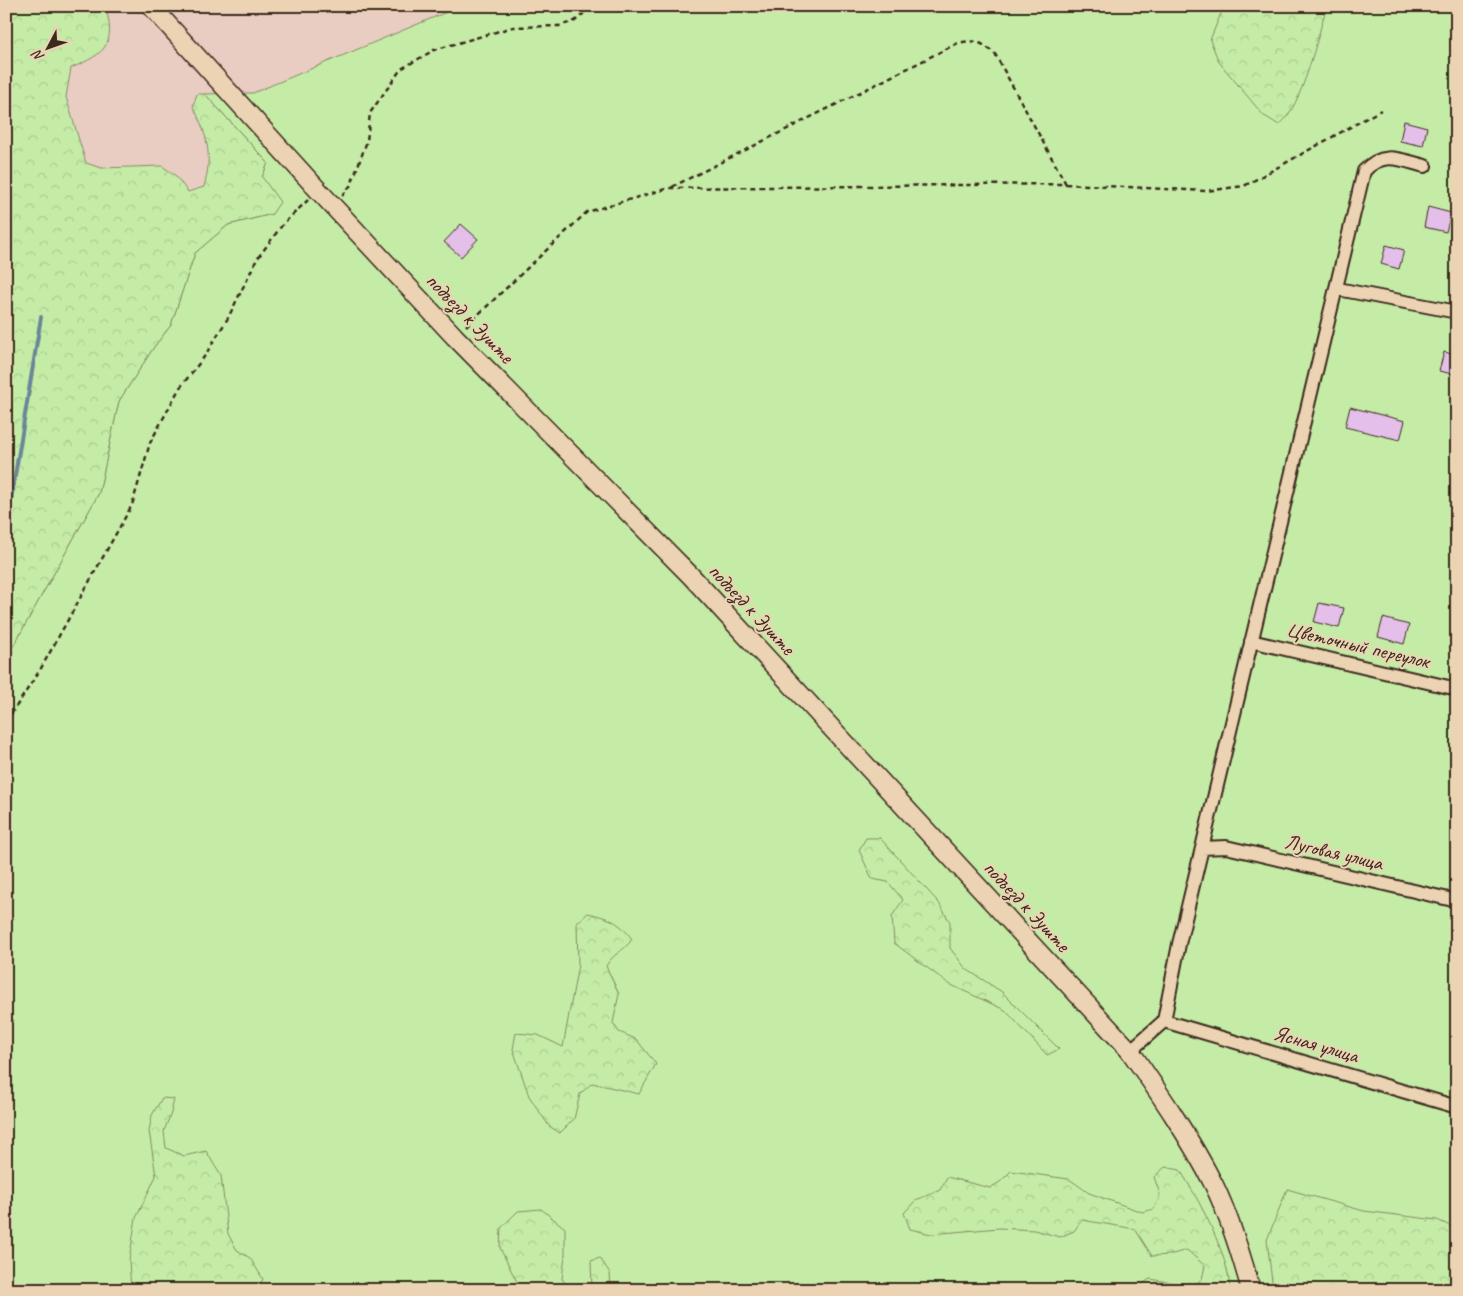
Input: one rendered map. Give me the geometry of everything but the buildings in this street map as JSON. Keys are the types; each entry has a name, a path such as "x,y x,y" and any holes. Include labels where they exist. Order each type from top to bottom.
{"street":[{"name":"подъезд к Эуште","path":"151,6 455,337 691,576 1130,1051 1170,1108 1214,1186 1242,1255 1251,1290"},
{"path":"1130,1051 1164,1021 1179,944 1251,641 1338,289 1364,171 1381,158 1391,157 1425,166"},
{"path":"1338,289 1457,312"},
{"name":"Цветочный переулок","path":"1251,641 1457,688"},
{"name":"Луговая улица","path":"1202,848 1226,847 1457,901"},
{"name":"Ясная улица","path":"1164,1021 1457,1107"}],"path":[{"path":"333,206 351,185 367,141 370,113 401,69 434,50 514,27 559,26 575,21 592,6"},
{"path":"455,337 553,242 587,212 669,188 958,43 972,40 984,43 995,54 1066,184"},
{"path":"669,188 1066,184 1206,191 1244,186 1381,110"},
{"path":"6,722 40,670 132,505 150,443 179,389 204,357 228,318 257,258 283,224 318,190"}],"green space":[{"path":"6,6 105,6 110,30 105,46 92,58 71,68 66,97 86,163 101,168 162,166 175,175 188,192 204,187 208,165 207,145 202,126 193,106 197,94 205,94 268,163 262,177 280,202 272,214 228,225 195,253 171,325 154,347 119,401 99,493 6,659"},
{"path":"461,6 1457,6 1457,1290 6,1290 6,659 99,493 119,401 154,347 171,325 195,253 228,225 272,214 262,177 268,163 205,94 253,93"},
{"path":"1224,6 1327,6 1302,87 1288,116 1279,125 1263,115 1219,62 1210,40"},
{"path":"866,838 880,838 939,903 950,922 950,948 966,969 1002,992 1059,1049 1047,1055 1005,1010 949,984 894,943 892,916 903,900 888,882 872,879 859,850"},
{"path":"588,913 613,921 623,928 632,939 606,966 619,994 613,1023 619,1032 636,1039 656,1064 639,1094 592,1083 580,1094 574,1119 560,1133 549,1126 529,1096 513,1049 516,1033 538,1035 563,1047 578,965 577,923"},
{"path":"162,1098 174,1099 164,1131 166,1148 184,1156 206,1151 221,1176 228,1234 237,1250 250,1258 263,1279 257,1290 131,1290 129,1260 136,1218 156,1176 149,1131 152,1115"},
{"path":"1165,1167 1180,1170 1196,1196 1219,1245 1230,1290 1133,1290 1150,1279 1193,1286 1202,1279 1205,1266 1187,1250 1169,1255 1152,1256 1135,1229 1082,1220 1074,1231 1060,1237 1034,1230 999,1228 931,1234 910,1229 904,1213 916,1200 940,1190 947,1177 990,1188 1000,1182 1011,1171 1069,1179 1089,1193 1142,1212 1154,1209 1160,1194 1154,1177"},
{"path":"1287,1189 1364,1211 1437,1220 1457,1229 1457,1290 1273,1290 1267,1240"},
{"path":"541,1209 565,1228 565,1255 562,1279 571,1290 521,1290 500,1248 501,1228 518,1211"},
{"path":"600,1258 610,1273 611,1290 592,1290 591,1261"}],"waterway":[{"path":"6,509 11,500 41,317"}]}
